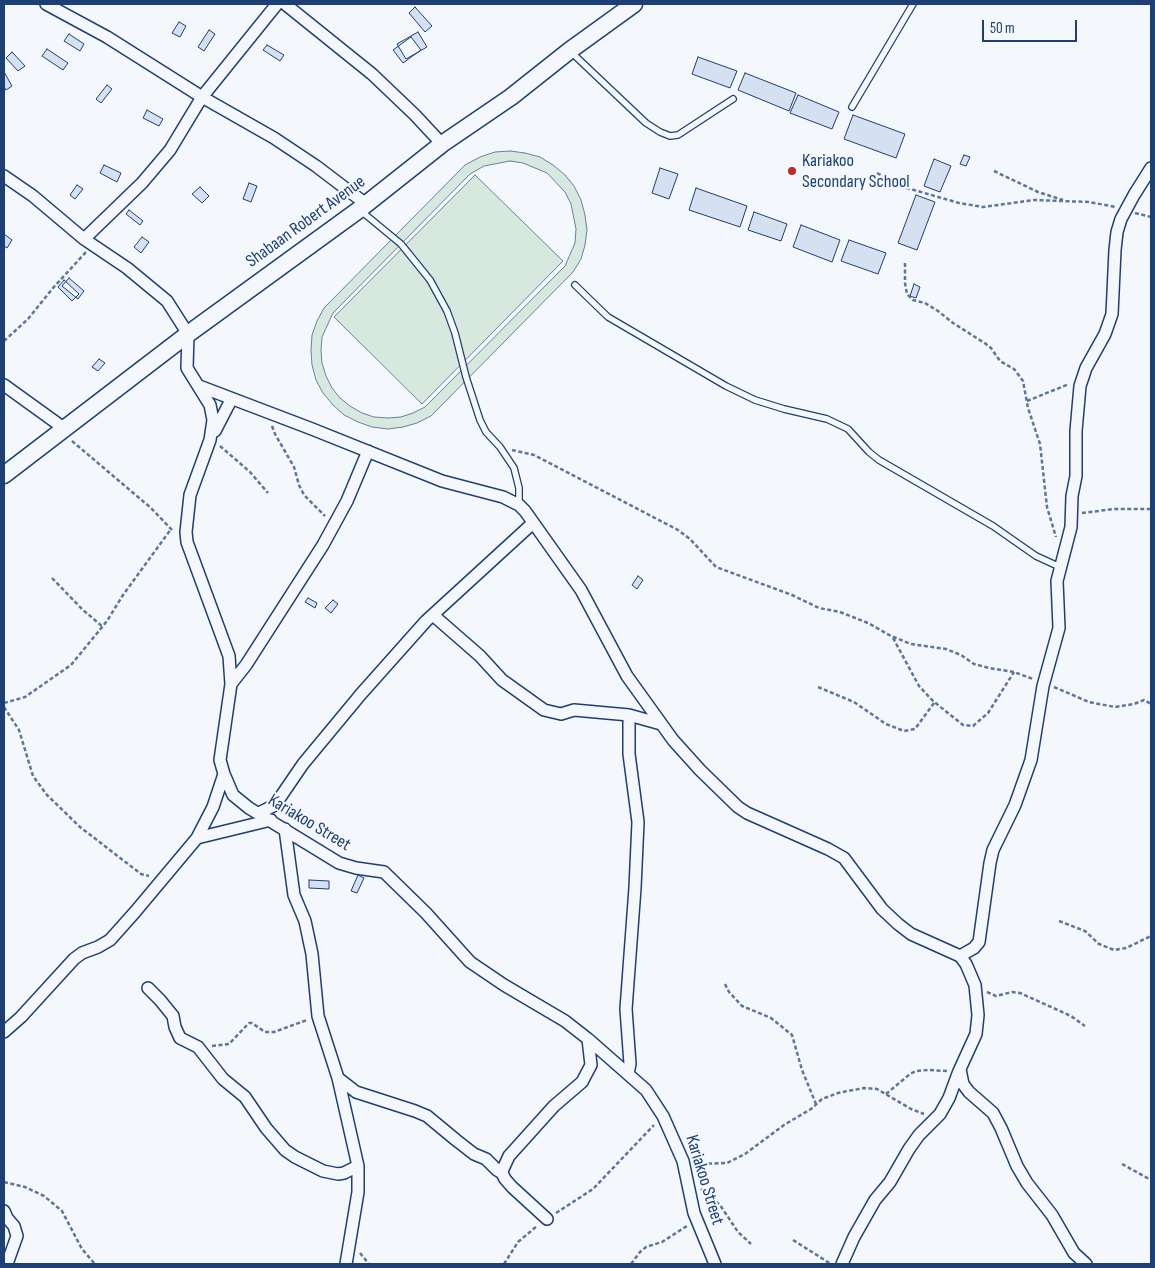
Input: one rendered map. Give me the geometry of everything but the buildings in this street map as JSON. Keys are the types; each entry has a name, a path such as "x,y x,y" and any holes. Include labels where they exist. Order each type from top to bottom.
{"street":[{"path":"46,4 107,37 202,97 292,149 363,207"},
{"path":"88,242 170,150 202,97 277,4"},
{"path":"285,4 372,74 442,144"},
{"name":"Shabaan Robert Avenue","path":"4,475 188,334 363,207 442,144 511,96 634,4"},
{"path":"960,956 974,948 980,939 993,850 1015,805 1031,760 1043,683 1059,628 1058,581 1061,562 1071,527 1072,496 1076,476 1076,431 1082,378 1111,319 1115,239 1126,210 1151,168"},
{"path":"4,176 33,196 88,242 127,268 167,301 188,334"},
{"name":"Kariakoo Street","path":"188,334 187,368 213,413 210,439 190,495 186,532 187,542 229,656 231,684 220,760 233,795 249,808 259,812 339,863 356,868 384,872 426,913 470,962 504,985 565,1021 646,1090 663,1116 684,1167 697,1220 715,1264"},
{"path":"4,385 63,431"},
{"path":"199,386 442,481 503,497 519,505 526,511 581,590 627,676 661,724 700,770 738,808 844,858 882,909 898,924 911,934 960,956 966,964 975,985 978,1015 976,1034 959,1070 950,1098 937,1118 919,1135 908,1149 890,1182 875,1200 854,1237 842,1264"},
{"path":"210,439 231,400"},
{"path":"231,684 246,664 335,524 368,451"},
{"path":"259,812 275,805 315,750 433,614 534,523"},
{"path":"433,614 480,656 502,680 544,710 557,714 574,710 629,715 661,724"},
{"path":"628,1074 630,1050 626,1009 638,822 629,754 629,715"},
{"path":"4,1032 21,1017 74,959 112,938 171,870 197,838 213,807 224,774"},
{"path":"197,838 271,820"},
{"path":"285,829 294,895 305,921 310,947 318,1016 338,1078 358,1166 358,1192 346,1264"},
{"path":"148,988 173,1016 180,1038 196,1045 224,1078 245,1097 266,1128 285,1150 295,1158 323,1171 338,1174 358,1166"},
{"path":"502,1173 509,1156 554,1106 582,1082 591,1065 588,1039"},
{"path":"959,1070 963,1084 969,1092 993,1113 1017,1166 1027,1183 1052,1215 1070,1247 1086,1264"},
{"path":"338,1078 356,1092 415,1110 427,1116 468,1149 486,1159 502,1173 512,1187 547,1219"},
{"path":"4,1211 14,1226 17,1236 7,1264"}],"lane":[{"path":"852,107 913,4"},
{"path":"570,51 646,124 670,136 678,135 733,99"},
{"path":"363,207 402,244 430,280 447,311 480,420 486,432 500,447 514,468 519,488 519,505"},
{"path":"575,286 608,317 726,386 755,400 784,409 827,418 848,429 879,460 993,526 1036,556 1061,562"}],"path":[{"path":"994,170 1038,192 1066,201"},
{"path":"877,173 907,188 958,203 983,207 1034,200 1102,203 1126,210"},
{"path":"4,341 28,319 88,242"},
{"path":"905,263 904,283 907,294 913,300 938,311 952,323 991,348 1000,361 1014,369 1020,377 1040,444 1047,507 1061,562"},
{"path":"1026,401 1082,378"},
{"path":"268,412 275,434 294,467 299,486 304,495 311,504 335,524"},
{"path":"63,431 151,508 176,534"},
{"path":"210,439 250,472 268,493"},
{"path":"500,447 534,455 678,530 690,539 716,567 792,595 819,608 840,612 911,644 946,649 961,655 974,664 1014,672 1063,689 1089,702 1115,707 1134,704 1144,700 1151,704"},
{"path":"1071,515 1114,509 1151,509"},
{"path":"171,529 122,595 103,627 71,665 26,696 4,705 19,730 33,776 63,812 141,874 148,876 161,875 171,870"},
{"path":"52,578 83,610 103,627"},
{"path":"893,637 919,686 934,702 963,725 973,726 988,713 1014,672"},
{"path":"818,687 854,702 886,724 904,731 915,729 934,702"},
{"path":"1059,921 1085,931 1099,944 1114,950 1126,948 1151,936"},
{"path":"725,984 729,992 742,1006 764,1014 790,1032 802,1070 816,1104"},
{"path":"975,985 985,992 996,996 1012,992 1020,993 1071,1016 1085,1026"},
{"path":"196,1045 229,1044 252,1023 265,1032 274,1032 318,1016"},
{"path":"886,1094 916,1071 959,1070"},
{"path":"684,1167 727,1163 745,1154 822,1099 838,1093 864,1088 877,1089 910,1109 937,1118"},
{"path":"504,1264 518,1242 547,1219 593,1189 663,1116"},
{"path":"1122,1164 1151,1180"},
{"path":"684,1167 706,1194 720,1205 738,1232 751,1244"},
{"path":"4,1182 25,1187 38,1193 62,1211 82,1249 95,1264"},
{"path":"631,1264 640,1252 646,1248 662,1242 697,1220"},
{"path":"793,1240 831,1264"}],"shaded area":[{"path":"510,151 540,157 565,175 574,186 581,200 587,230 581,259 573,272 431,416 417,423 388,429 372,427 344,415 323,393 316,380 312,365 312,335 324,308 465,165 495,152","holes":["510,161 523,163 547,173 565,192 571,204 576,229 575,243 565,266 425,407 401,417 388,418 374,417 350,406 332,388 322,363 322,337 333,313 470,174 484,166"]},
{"path":"475,175 563,261 422,404 334,317"}],"place":[{"name":"Kariakoo Secondary School","path":"792,171"}]}
